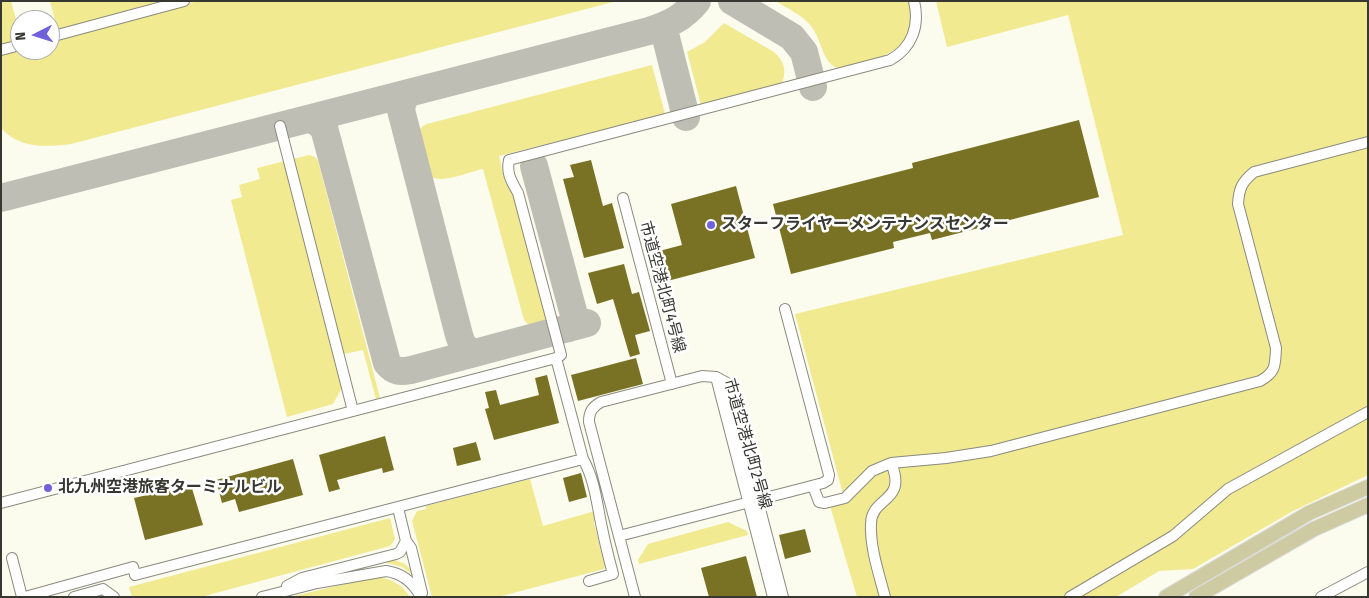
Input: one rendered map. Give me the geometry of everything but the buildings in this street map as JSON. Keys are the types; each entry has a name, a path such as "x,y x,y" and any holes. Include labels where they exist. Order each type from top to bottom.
{"main road":[{"path":"1166,597 1309,513 1368,487"},
{"path":"1196,597 1314,528 1368,505"}],"street":[{"path":"60,34 184,1"},
{"path":"1,504 556,358 561,355 518,193 507,169 509,160 890,60 906,48 914,34 916,25 914,1"},
{"path":"280,126 353,410"},
{"path":"818,484 819,502 826,503 845,498 872,472 891,464 991,451 1260,382 1270,375 1275,365 1276,348 1238,204 1239,192 1245,180 1254,172 1368,142"},
{"name":"市道空港北町4号線","path":"623,198 672,384"},
{"path":"619,536 828,480 829,475 785,309"},
{"path":"556,358 584,459 588,467 613,574 589,581"},
{"name":"市道空港北町2号線","path":"635,597 589,422 591,410 601,402 702,376 716,377 753,501 773,597"},
{"path":"1070,597 1172,536 1228,489 1368,412"},
{"path":"12,558 24,597 133,567 135,576 584,459"},
{"path":"885,597 870,523 877,508 895,489 896,475 891,464"},
{"path":"753,501 783,597"},
{"path":"398,508 406,540 411,548 422,597"},
{"path":"275,593 302,578 396,554 400,552 406,540"},
{"path":"262,597 317,583 386,571 395,572 408,579 422,597"},
{"path":"1321,597 1368,572"},
{"path":"74,597 103,589 114,597"}],"shaded area":[{"path":"1,1 11,1 13,10 10,10 10,44 1,46"},
{"path":"50,1 176,1 60,30 60,10 52,10"},
{"path":"198,1 617,1 71,144 43,146 16,140 1,128 1,53 10,52 10,60 60,60 60,37"},
{"path":"776,1 910,1 912,18 910,31 904,42 894,50 870,61 842,69 830,64 811,26 799,15"},
{"path":"936,1 1368,1 1368,475 1293,511 1193,569 1159,571 1116,597 857,597 828,499 843,494 795,314 1123,235 1068,15 947,47"},
{"path":"724,23 774,52 784,66 784,79 782,83 701,105 687,52 705,42"},
{"path":"652,65 665,114 499,156 505,182 515,195 549,322 535,326 528,324 524,320 483,169 456,177 441,179 431,176 425,162 419,134 421,129 427,124"},
{"path":"309,155 315,157 318,161 380,398 376,399 363,350 344,354 293,159"},
{"path":"285,161 344,384 333,404 287,417 231,200 242,197 239,185 260,179 257,168"},
{"path":"530,479 543,526 595,511 594,523 604,569 498,597 432,597 412,521 417,511 426,509 426,506"},
{"path":"390,518 395,539 390,546 201,597 132,597 129,587"},
{"path":"728,522 747,531 748,535 639,564 638,560 648,544"},
{"path":"395,560 405,564 413,572 413,575 402,567 387,563 387,561"},
{"path":"374,577 395,582 410,597 290,597"}],"taxiway":[{"path":"1,198 649,31 676,20 697,1"},
{"path":"732,1 792,37 804,52 813,87"},
{"path":"663,26 686,117"},
{"path":"408,94 403,100 401,110 459,335 465,347 470,351 477,352"},
{"path":"309,119 317,122 324,128 387,363 392,368 400,371 411,370 587,323"},
{"path":"534,166 574,315 574,320 569,328"}],"place":[{"name":"スターフライヤーメンテナンスセンター","path":"711,225"},
{"name":"北九州空港旅客ターミナルビル","path":"48,488"}]}
